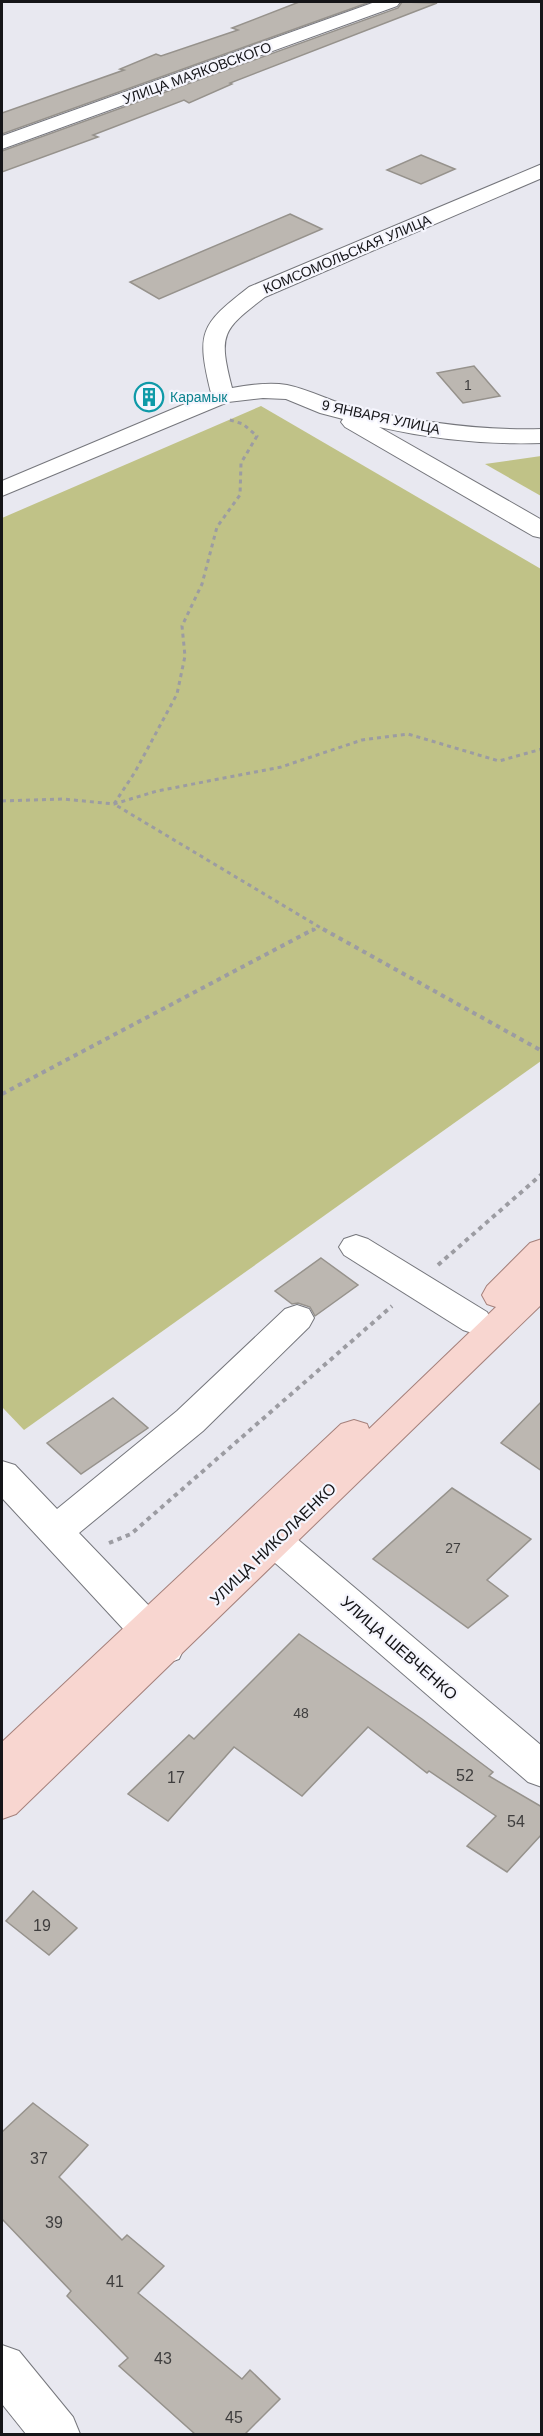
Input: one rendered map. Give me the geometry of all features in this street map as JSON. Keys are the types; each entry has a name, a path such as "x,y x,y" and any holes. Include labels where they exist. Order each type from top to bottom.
{"main road":[{"name":"УЛИЦА НИКОЛАЕНКО","path":"266,1534 542,1251"},
{"name":"УЛИЦА НИКОЛАЕНКО","path":"2,1802 156,1639 266,1534 542,1283"},
{"name":"УЛИЦА НИКОЛАЕНКО","path":"2,1767 156,1639"}],"street":[{"name":"УЛИЦА МАЯКОВСКОГО","path":"2,143 391,2"},
{"name":"КОМСОМОЛЬСКАЯ УЛИЦА","path":"224,407 210,347 221,320 257,292 542,170"},
{"name":"9 ЯНВАРЯ УЛИЦА","path":"224,407 287,392 331,410 435,429 508,438 542,436"},
{"path":"2,489 224,407"},
{"path":"331,410 542,531"},
{"path":"356,1247 475,1320"},
{"path":"65,1544 297,1318"},
{"path":"2,1475 156,1639"},
{"name":"УЛИЦА ШЕВЧЕНКО","path":"266,1534 542,1770"},
{"path":"2,2368 56,2434"}],"path":[{"path":"114,804 135,772 177,694 185,656 182,627 202,584 217,527 240,495 237,476 243,454 257,436 224,407"},
{"path":"2,801 63,799 114,804 158,791 281,767 362,740 408,734 499,760 542,748"},
{"path":"114,804 319,927 542,1051"},
{"path":"2,1094 319,927"},
{"path":"65,1544 131,1534 542,1174"}],"green space":[{"path":"261,406 541,569 541,1061 24,1430 2,1407 2,518"},
{"path":"541,456 541,496 485,464"}],"building":[{"path":"299,2 370,2 2,134 2,113 124,70 120,69 156,54 161,56 238,30 232,28"},
{"path":"402,2 437,3 230,83 232,84 189,103 184,100 93,135 98,137 2,172 2,151 398,8"},
{"path":"421,155 455,169 421,184 387,170"},
{"path":"290,214 322,229 159,299 130,282"},
{"path":"474,366 500,396 463,403 437,373"},
{"path":"321,1258 358,1285 315,1316 310,1307 298,1303 292,1304 275,1291"},
{"path":"113,1398 148,1428 81,1474 47,1443"},
{"path":"542,1401 542,1471 501,1443"},
{"path":"452,1488 531,1539 487,1580 508,1596 468,1628 373,1559"},
{"path":"299,1634 422,1719 493,1772 489,1776 542,1807 542,1834 507,1872 467,1846 496,1816 429,1771 427,1773 368,1727 302,1796 234,1747 168,1821 128,1794 189,1735 194,1739"},
{"path":"33,1891 77,1928 49,1955 6,1921"},
{"path":"33,2103 88,2145 59,2177 122,2240 127,2235 164,2266 138,2293 242,2379 250,2370 280,2399 245,2434 195,2434 119,2366 128,2358 67,2296 71,2291 2,2219 2,2132"}],"place":[{"name":"Карамык","path":"149,397"}]}
